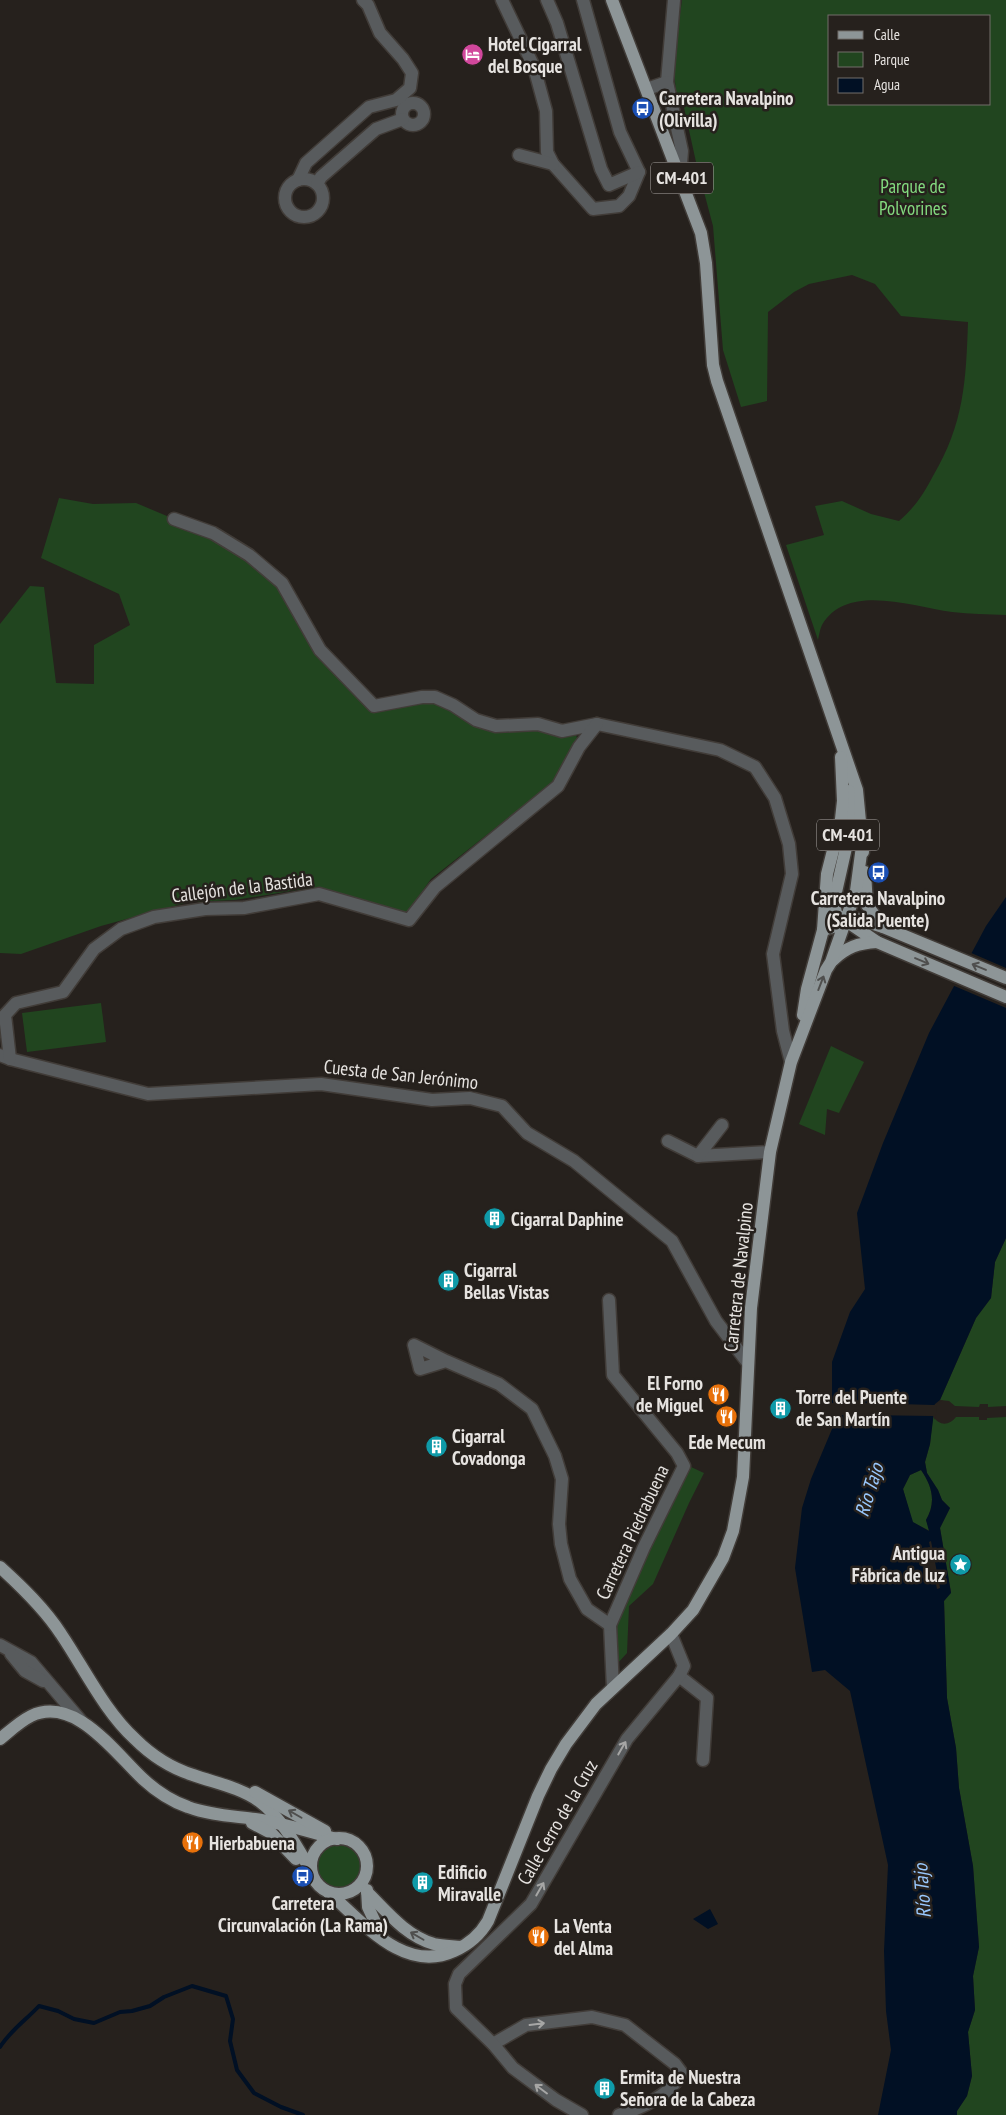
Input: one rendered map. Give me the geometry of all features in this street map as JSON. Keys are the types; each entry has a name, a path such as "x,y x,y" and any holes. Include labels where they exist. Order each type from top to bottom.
{"main road":[{"name":"CM-401","path":"612,0 702,233 713,365 717,381 857,790 867,906 883,927"},
{"name":"CM-401","path":"840,743 850,790 850,815 848,839 834,901 836,914 845,922"},
{"path":"800,1037 807,989 823,930 827,874 842,810 840,743"},
{"path":"800,1037 831,962 856,891 862,846"},
{"path":"823,930 858,919 883,927 1006,978"},
{"path":"845,922 877,942 1006,997"},
{"path":"831,962 841,952 854,944 877,942"},
{"name":"Carretera de Navalpino","path":"463,1947 480,1933 491,1914 551,1769 578,1727 613,1688 682,1624 703,1595 723,1558 733,1531 744,1477 751,1308 770,1152 791,1062 800,1037"},
{"path":"0,1567 39,1606 60,1632 115,1716 135,1740 175,1767 238,1789 255,1792 337,1839"},
{"path":"0,1739 21,1722 32,1716 44,1712 58,1712 82,1722 143,1779 166,1796 202,1811 281,1825 352,1842 363,1854 366,1869 364,1877 360,1884 346,1893 329,1892"},
{"path":"238,1789 261,1803 281,1825 311,1871 317,1884 329,1892 383,1940 399,1950 420,1956 444,1956 463,1947"},
{"path":"236,1817 271,1832 303,1867 311,1871"},
{"path":"311,1871 314,1853 320,1846 337,1839"},
{"path":"364,1877 368,1907 383,1940"},
{"path":"367,1892 405,1930 422,1940 436,1944 463,1947"}],"street":[{"path":"298,180 306,163 369,107 396,100 410,88 412,73 403,58 380,33 368,5 363,0"},
{"path":"502,0 534,67 546,111 548,128 547,152 553,164 593,209 619,206 629,196 639,172 620,132 583,0"},
{"path":"547,0 557,23 601,169 609,185 639,172"},
{"path":"674,0 667,82 682,151 680,175"},
{"path":"647,89 667,82"},
{"path":"317,184 321,177 376,129 403,120"},
{"path":"519,155 553,164"},
{"path":"308,179 317,184 322,194 321,206 314,214 303,217 292,213 286,203 286,192 293,182 298,180 308,179"},
{"path":"174,519 213,533 249,555 282,583 320,650 374,706 422,697 435,697 453,705 476,720 496,726 538,724 562,731 597,724 720,750 755,767 775,798 789,844 792,874 773,954 783,1031 791,1062"},
{"name":"Callejón de la Bastida","path":"5,1057 5,1015 16,1003 63,992 94,948 121,929 154,917 205,909 244,908 319,894 409,920 435,887 558,786 579,747 597,724"},
{"name":"Cuesta de San Jerónimo","path":"5,1057 148,1094 321,1084 432,1100 470,1098 502,1106 527,1133 574,1161 672,1241 716,1320 748,1362"},
{"path":"698,1156 722,1125"},
{"path":"668,1141 698,1156 770,1152"},
{"name":"Carretera Piedrabuena","path":"609,1300 613,1375 677,1452 684,1466 644,1547 610,1624 613,1688"},
{"name":"Carretera Piedrabuena","path":"446,1362 499,1384 532,1409 555,1456 562,1479 559,1524 561,1544 570,1579 587,1609 610,1624"},
{"path":"671,1634 684,1666 679,1676 707,1698 703,1760"},
{"path":"3,1646 25,1671 53,1686 82,1722"},
{"name":"Calle Cerro de la Cruz","path":"493,2044 456,2008 455,1984 459,1974 531,1904 627,1739 679,1676"},
{"path":"491,1914 508,1926"},
{"path":"582,2115 556,2100 512,2068 493,2044 526,2025 592,2017 625,2025 675,2064 681,2072 679,2078 657,2099 635,2110 619,2115"}],"green space":[{"name":"Parque de Polvorines","path":"682,0 1006,0 1006,615 952,612 882,600 864,601 847,604 833,612 822,625 818,640 786,545 824,535 815,506 842,501 871,514 899,521 914,506 926,489 943,457 957,420 964,383 968,322 901,316 875,284 852,275 809,284 794,292 768,312 767,401 741,407 723,350 713,226 683,103 679,103 676,90 674,65"},
{"path":"59,498 93,504 136,503 212,535 281,584 319,650 374,707 422,697 476,721 575,731 577,738 555,781 431,879 406,914 330,890 309,888 235,900 189,902 101,926 21,954 0,953 0,624 30,586 44,587 56,683 94,684 94,645 130,625 119,594 41,558"},
{"path":"101,1003 106,1042 27,1052 22,1013"},
{"path":"831,1046 864,1062 839,1113 827,1109 825,1135 799,1124"},
{"path":"1006,1238 1006,1406 988,1407 988,1404 980,1404 979,1407 955,1406 949,1401 940,1400 976,1318 991,1298 995,1262"},
{"path":"933,1416 938,1422 944,1424 956,1417 979,1417 979,1420 987,1420 987,1418 1006,1417 1006,2115 957,2115 957,2111 967,2096 972,2076 968,2032 975,2010 973,1976 979,1947 973,1866 959,1788 956,1748 947,1698 944,1601 951,1592 940,1528 950,1508 942,1500 927,1473 925,1462 930,1444"},
{"path":"691,1467 704,1473 653,1584 629,1606 627,1653 617,1664 618,1640 616,1622 624,1599"},
{"path":"921,1470 932,1495 931,1507 926,1520 930,1531 912,1522 903,1489 910,1475"},
{"path":"339,1845 351,1849 357,1855 361,1867 357,1879 351,1885 339,1889 327,1885 321,1879 317,1867 321,1855 327,1849"}],"water":[{"name":"Río Tajo","path":"1006,897 1006,1238 995,1262 991,1298 976,1318 940,1400 935,1404 930,1444 925,1462 927,1473 942,1500 950,1508 940,1528 951,1593 944,1601 947,1698 956,1748 959,1788 973,1866 979,1947 973,1976 975,2010 968,2032 972,2076 967,2096 957,2111 957,2115 878,2115 891,2050 886,2011 884,1951 888,1865 850,1691 825,1670 812,1672 795,1568 802,1508 811,1479 832,1429 832,1362 850,1312 865,1289 857,1213 883,1143 929,1033 986,926","holes":["921,1470 932,1495 931,1507 926,1520 929,1531 913,1522 903,1489 910,1475","931,1541 940,1588 937,1589 934,1574 925,1570 927,1561 924,1548 930,1547 929,1542"]},
{"path":"710,1909 718,1924 708,1929 693,1919"}],"pier":[{"path":"969,952 1006,968 1006,1008 952,985"},
{"path":"943,1400 937,1406 935,1420 933,1416 863,1415 863,1417 829,1414 829,1403 854,1403 854,1401 863,1403 934,1405"}],"waterway":[{"path":"0,2047 13,2031 39,2006 58,2011 74,2019 94,2023 120,2012 150,2006 164,1997 192,1986 226,1996 233,2019 230,2041 237,2070 254,2093 281,2107 303,2115"}],"place":[{"name":"Hotel Cigarral del Bosque","path":"472,55"},
{"name":"Carretera Navalpino (Olivilla)","path":"643,109"},
{"name":"Carretera Navalpino (Salida Puente)","path":"878,872"},
{"name":"Cigarral Daphine","path":"495,1219"},
{"name":"Cigarral Bellas Vistas","path":"448,1281"},
{"name":"El Forno de Miguel","path":"719,1394"},
{"name":"Torre del Puente de San Martín","path":"780,1408"},
{"name":"Ede Mecum","path":"727,1416"},
{"name":"Cigarral Covadonga","path":"436,1447"},
{"name":"Antigua Fábrica de luz","path":"961,1564"},
{"name":"Hierbabuena","path":"193,1843"},
{"name":"Carretera Circunvalación (La Rama)","path":"303,1877"},
{"name":"Edificio Miravalle","path":"422,1883"},
{"name":"La Venta del Alma","path":"538,1937"},
{"name":"Ermita de Nuestra Señora de la Cabeza","path":"604,2088"}]}
